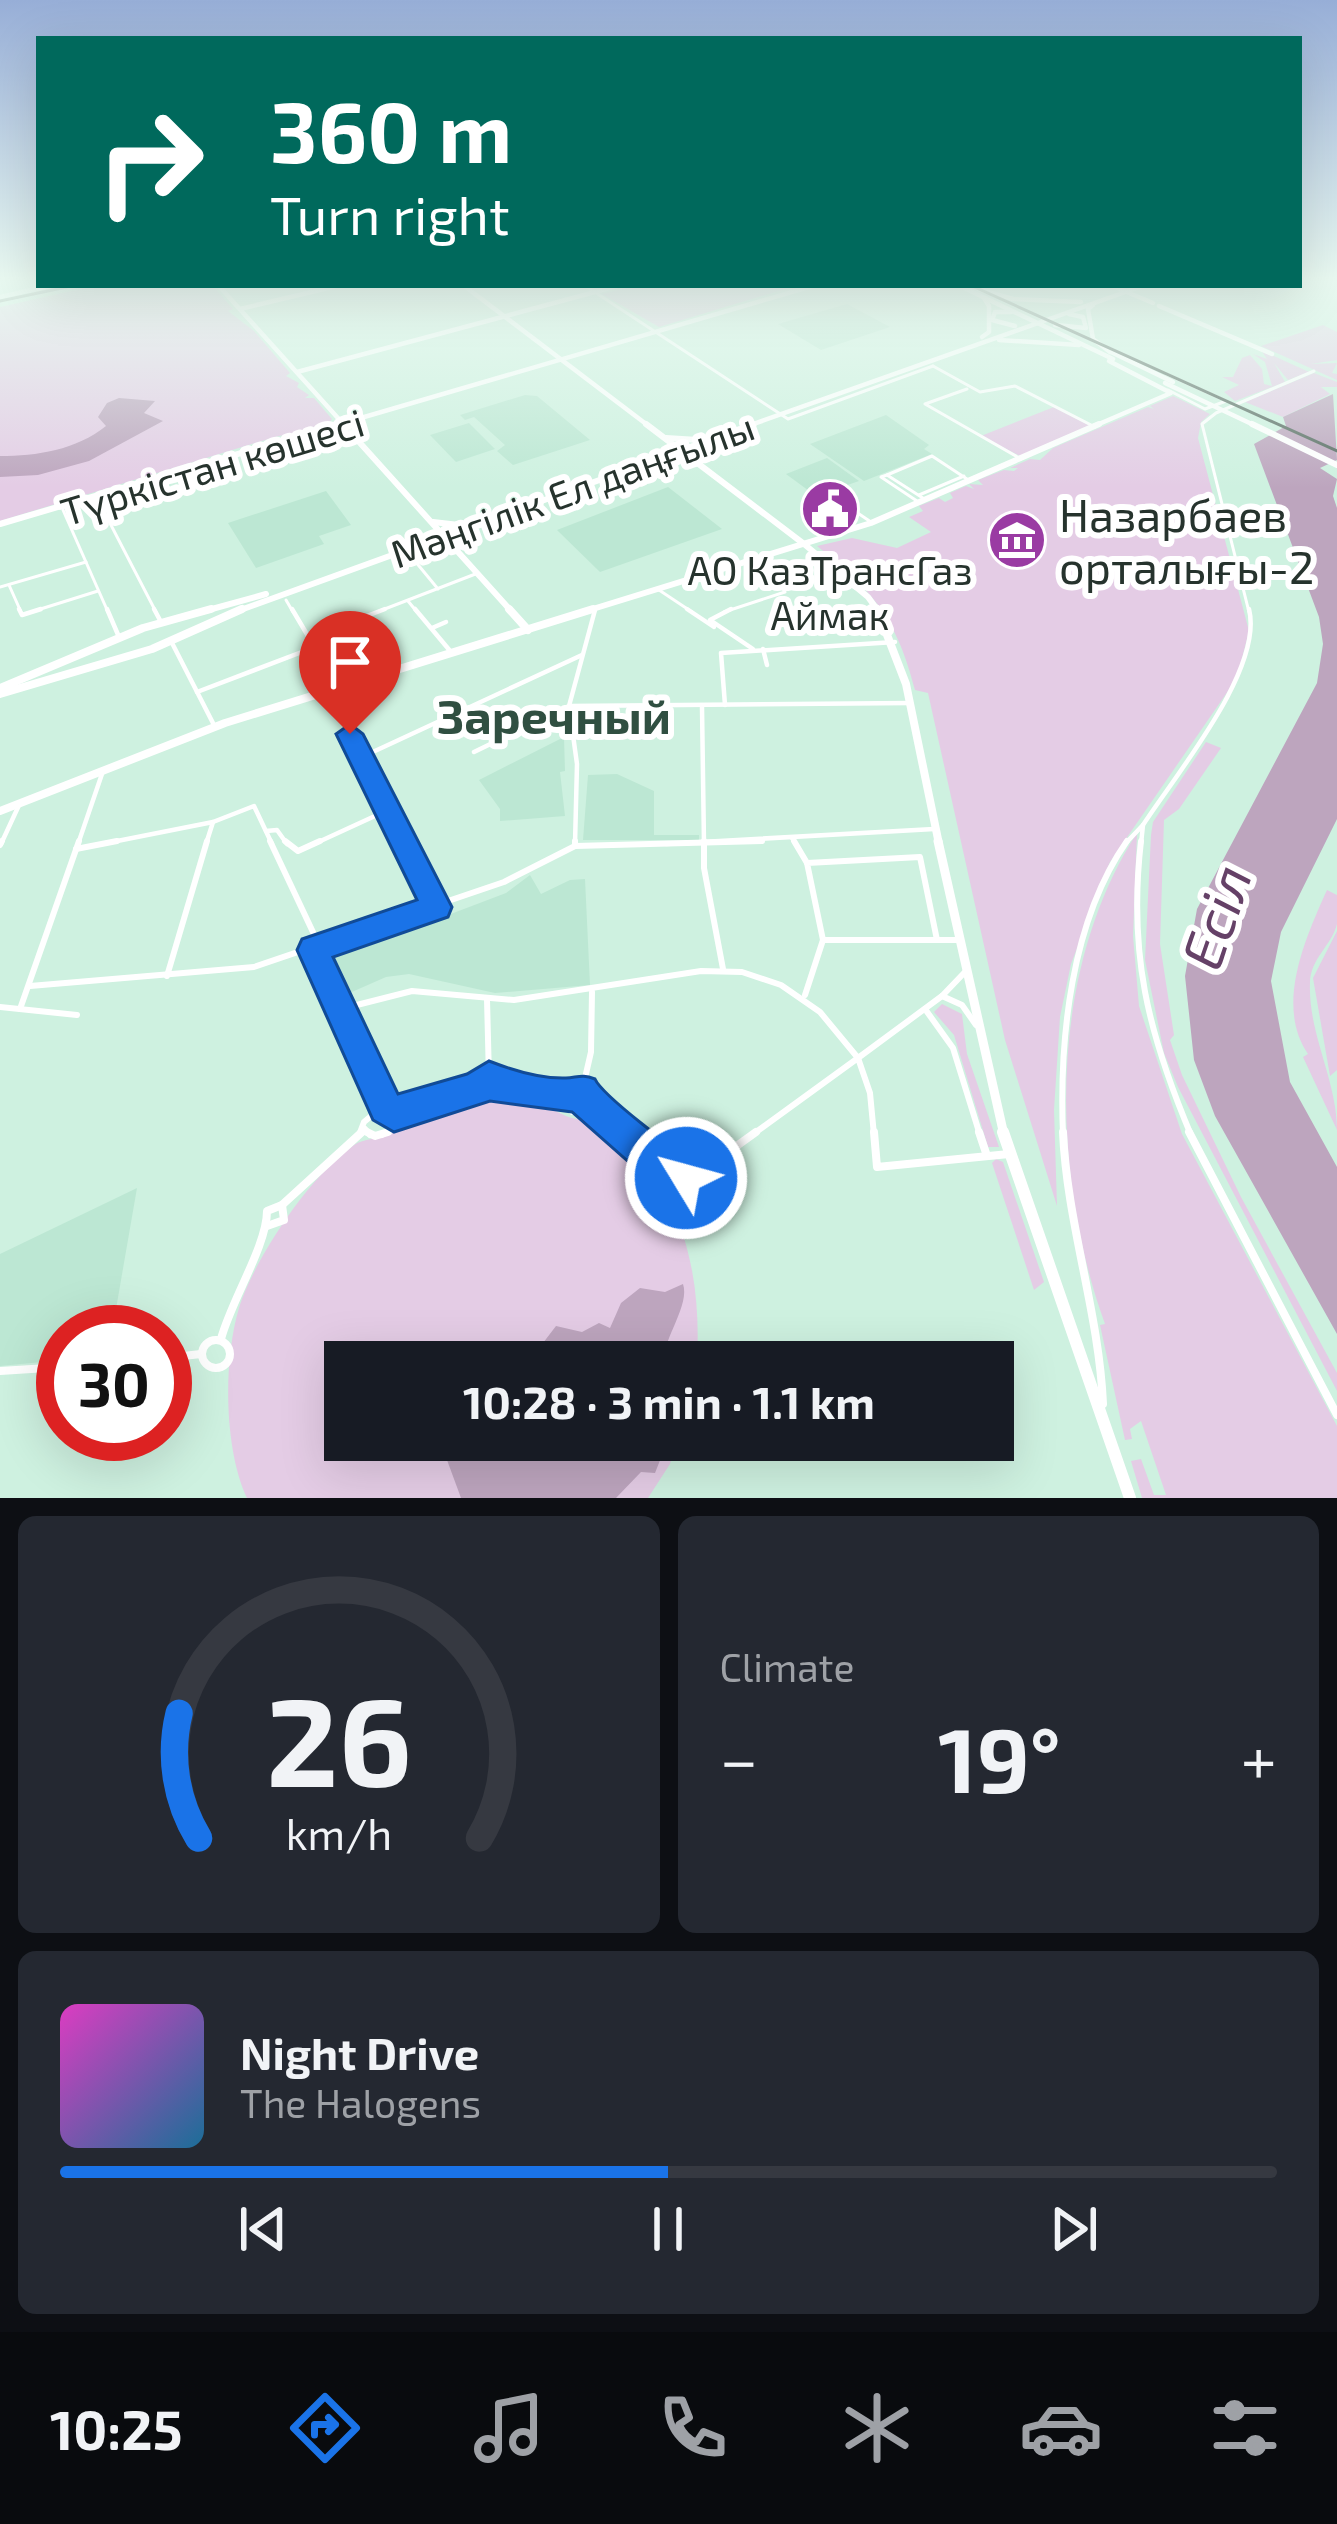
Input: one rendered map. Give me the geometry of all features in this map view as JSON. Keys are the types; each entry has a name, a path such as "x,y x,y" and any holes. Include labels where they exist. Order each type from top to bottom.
{"main road":[{"path":"276,349 528,630"},
{"path":"297,373 383,349"},
{"path":"547,349 868,597 895,643 940,829 976,1025 1009,1154 1130,1498"},
{"name":"Түркістан көшесі","path":"0,526 594,349"},
{"path":"931,361 955,349"},
{"name":"Мәңгілік Ел даңғылы","path":"678,448 962,349"},
{"path":"931,361 971,349"},
{"path":"0,811 215,727 871,523 1171,394 1096,349"},
{"path":"1102,349 1110,357 1337,462"},
{"path":"290,365 323,365"},
{"path":"308,384 307,374 323,365"},
{"name":"Мәңгілік Ел даңғылы","path":"0,691 129,657 269,597 417,542 782,415"},
{"path":"665,438 700,440"},
{"path":"431,521 461,526 452,545"},
{"path":"417,542 431,521"},
{"path":"417,542 452,545"},
{"name":"Мәңгілік Ел даңғылы","path":"0,691 118,635 267,593 417,542"},
{"path":"173,620 194,624 176,639"},
{"path":"106,644 93,655 94,660 129,657"}],"street":[{"path":"681,349 782,415 887,383 931,361 985,393 1015,386 1095,427"},
{"path":"1103,1421 1103,1385 1067,1190 1061,1116 1066,1038 1087,932 1111,866 1143,825 1241,672 1252,626 1202,424 1216,413 1314,371"},
{"path":"1166,374 1226,401 1205,409 1168,390"},
{"path":"878,377 887,383"},
{"path":"967,389 925,404 1021,459"},
{"path":"921,499 881,477 932,456 967,478"},
{"path":"831,495 871,523"},
{"path":"95,499 160,620"},
{"path":"64,507 118,635"},
{"path":"410,555 438,589"},
{"path":"714,628 710,620 729,607 785,592 759,556"},
{"path":"0,587 86,562"},
{"path":"310,638 478,574"},
{"path":"9,585 22,615 99,591"},
{"path":"659,590 753,649"},
{"path":"286,600 343,688"},
{"path":"408,601 451,652"},
{"path":"574,845 577,764 568,706 595,610"},
{"path":"432,628 446,622"},
{"path":"341,626 382,675"},
{"path":"176,639 215,727"},
{"path":"735,651 739,639"},
{"path":"724,705 718,657 753,649 895,643"},
{"path":"197,692 315,647"},
{"path":"763,649 767,665"},
{"path":"362,757 583,655"},
{"path":"474,752 568,706 910,704"},
{"path":"702,705 704,868 723,969"},
{"path":"350,734 436,907"},
{"path":"20,1009 104,768"},
{"path":"0,845 20,803"},
{"path":"76,849 213,822 248,806 256,808 341,1010 386,1108 394,1114"},
{"path":"266,831 278,830 292,850 298,851 388,810"},
{"path":"167,976 213,822"},
{"path":"1143,825 1137,923 1142,993 1157,1054 1195,1145 1337,1415"},
{"path":"29,986 254,968 504,882 574,845 704,843 940,829"},
{"path":"792,838 807,863 823,940 805,995"},
{"path":"807,863 920,857 937,940"},
{"path":"823,940 959,940"},
{"path":"341,1010 421,991 487,999 592,992 723,969 805,995 858,1058 870,1093 878,1167 1009,1154"},
{"path":"592,992 591,1052 582,1091 587,1104 634,1137 674,1176 685,1177 695,1176 925,1009 965,972"},
{"path":"942,996 962,1005 976,1025"},
{"path":"487,999 489,1078 499,1087 567,1096 582,1091"},
{"path":"0,1007 77,1015"},
{"path":"925,1009 953,1048 986,1156"},
{"path":"394,1114 477,1088 489,1078"},
{"path":"477,1088 485,1099 499,1087"},
{"path":"567,1096 565,1105 572,1112 587,1104"},
{"path":"203,1354 220,1339 230,1304 267,1226 267,1211 282,1205 365,1130 368,1114 386,1108"},
{"path":"365,1130 370,1135 385,1134 392,1129 394,1114"},
{"path":"674,1176 669,1187 678,1195 688,1188 685,1177"},
{"path":"267,1226 284,1220 282,1205"},
{"path":"203,1354 207,1367 224,1363 230,1348 220,1339"},
{"path":"192,1355 203,1354"},
{"path":"0,1371 36,1369"}],"shaded area":[{"path":"0,349 269,349 290,373 286,376 309,395 305,398 314,398 332,419 326,426 275,437 0,521"},
{"path":"1267,349 1337,349 1337,360 1311,364 1337,363 1332,373 1337,380"},
{"path":"1261,350 1309,372 1288,380 1274,363 1285,382 1235,401 1224,392 1239,385 1222,377 1233,377 1242,358 1250,355 1262,369 1264,384 1272,386 1265,362 1253,354 1267,359"},
{"path":"1314,373 1337,382 1337,387 1321,387 1330,394 1283,417 1245,402"},
{"path":"525,395 537,396 590,440 513,465 497,451 505,445 474,417 465,420 460,415"},
{"path":"1173,396 1210,414 1201,422 1198,438 1249,631 1237,678 1110,862 1071,964 1060,1017 1054,1110 1057,1206 1005,1040 928,693 915,690 900,644 881,609 817,546 852,538 897,548 931,532 909,517 923,511 919,506 939,498 945,502 953,498 950,493 966,486 974,489 969,484 983,485 978,480 1014,471 1018,468 1010,468 1030,459 1040,460 1053,448 1148,407 1154,409 1150,406"},
{"path":"1054,407 1091,426 1020,456 981,436"},
{"path":"886,415 929,445 924,449 932,454 864,481 810,444"},
{"path":"469,423 495,449 456,462 430,435"},
{"path":"827,458 859,481 816,496 786,474"},
{"path":"668,487 722,529 600,572 557,530"},
{"path":"326,491 351,525 319,536 324,544 256,568 228,523"},
{"path":"564,737 565,771 560,772 565,816 500,821 500,809 479,780"},
{"path":"1206,742 1221,748 1179,809 1164,820 1160,944 1174,1035 1170,1040 1241,1197 1337,1373 1337,1391 1178,1087 1164,1053 1145,960 1153,822"},
{"path":"617,774 654,791 654,835 699,835 699,840 583,840 588,775"},
{"path":"1137,833 1133,936 1139,1006 1182,1134 1337,1426 1337,1498 1142,1498 1131,1461 1141,1459 1154,1495 1166,1495 1141,1421 1130,1429 1132,1439 1125,1440 1100,1325 1105,1324 1074,1203 1067,1138 1073,1009 1086,947 1108,888"},
{"path":"530,875 541,894 570,880 585,879 590,985 495,993 409,974 386,977 345,995 329,950 380,931 385,939 506,893"},
{"path":"1327,890 1337,895 1337,924 1310,983 1337,1130 1303,1057 1308,1054 1294,1015 1297,972"},
{"path":"1337,931 1337,1070 1330,1076 1313,978"},
{"path":"942,1004 962,1014 967,1054 999,1147 988,1147 954,1035 934,1012"},
{"path":"515,1096 536,1102 601,1124 629,1146 668,1199 681,1230 696,1294 698,1341 324,1341 324,1461 670,1464 648,1498 247,1498 230,1430 230,1353 239,1308 257,1266 320,1176 358,1143 384,1135 408,1115 436,1106"},
{"path":"996,1159 1003,1162 1044,1282 1034,1290 992,1163"},
{"path":"137,1188 117,1305 36,1305 36,1363 0,1366 0,1254"}],"water":[{"name":"Есіл","path":"1333,394 1337,460 1320,468 1337,479 1333,496 1337,508 1337,819 1281,932 1271,981 1290,1082 1337,1167 1337,1334 1215,1116 1194,1060 1185,976 1197,909 1317,683 1323,644 1319,617 1254,444 1286,426 1283,417"},
{"path":"119,398 155,401 144,413 163,421 89,461 38,475 0,477 0,456 42,453 82,441 106,426 98,417 107,403"},
{"path":"683,1284 683,1302 668,1341 545,1341 556,1326 582,1332 599,1323 610,1328 621,1303 640,1288 665,1292"},
{"path":"447,1461 660,1461 655,1473 641,1472 616,1498 461,1498"}],"tram line":[{"path":"1111,349 1337,451"}],"place":[{"name":"АО КазТрансГаз Аймак","path":"830,509"},
{"name":"Назарбаев орталығы-2","path":"1017,540"}],"district":[{"name":"Заречный","path":"554,715"}],"route":[{"path":"350,734 436,907 313,950 386,1108 394,1114 477,1088 489,1078 499,1087 567,1096 582,1091 587,1104 634,1137 671,1174 686,1178"}]}
